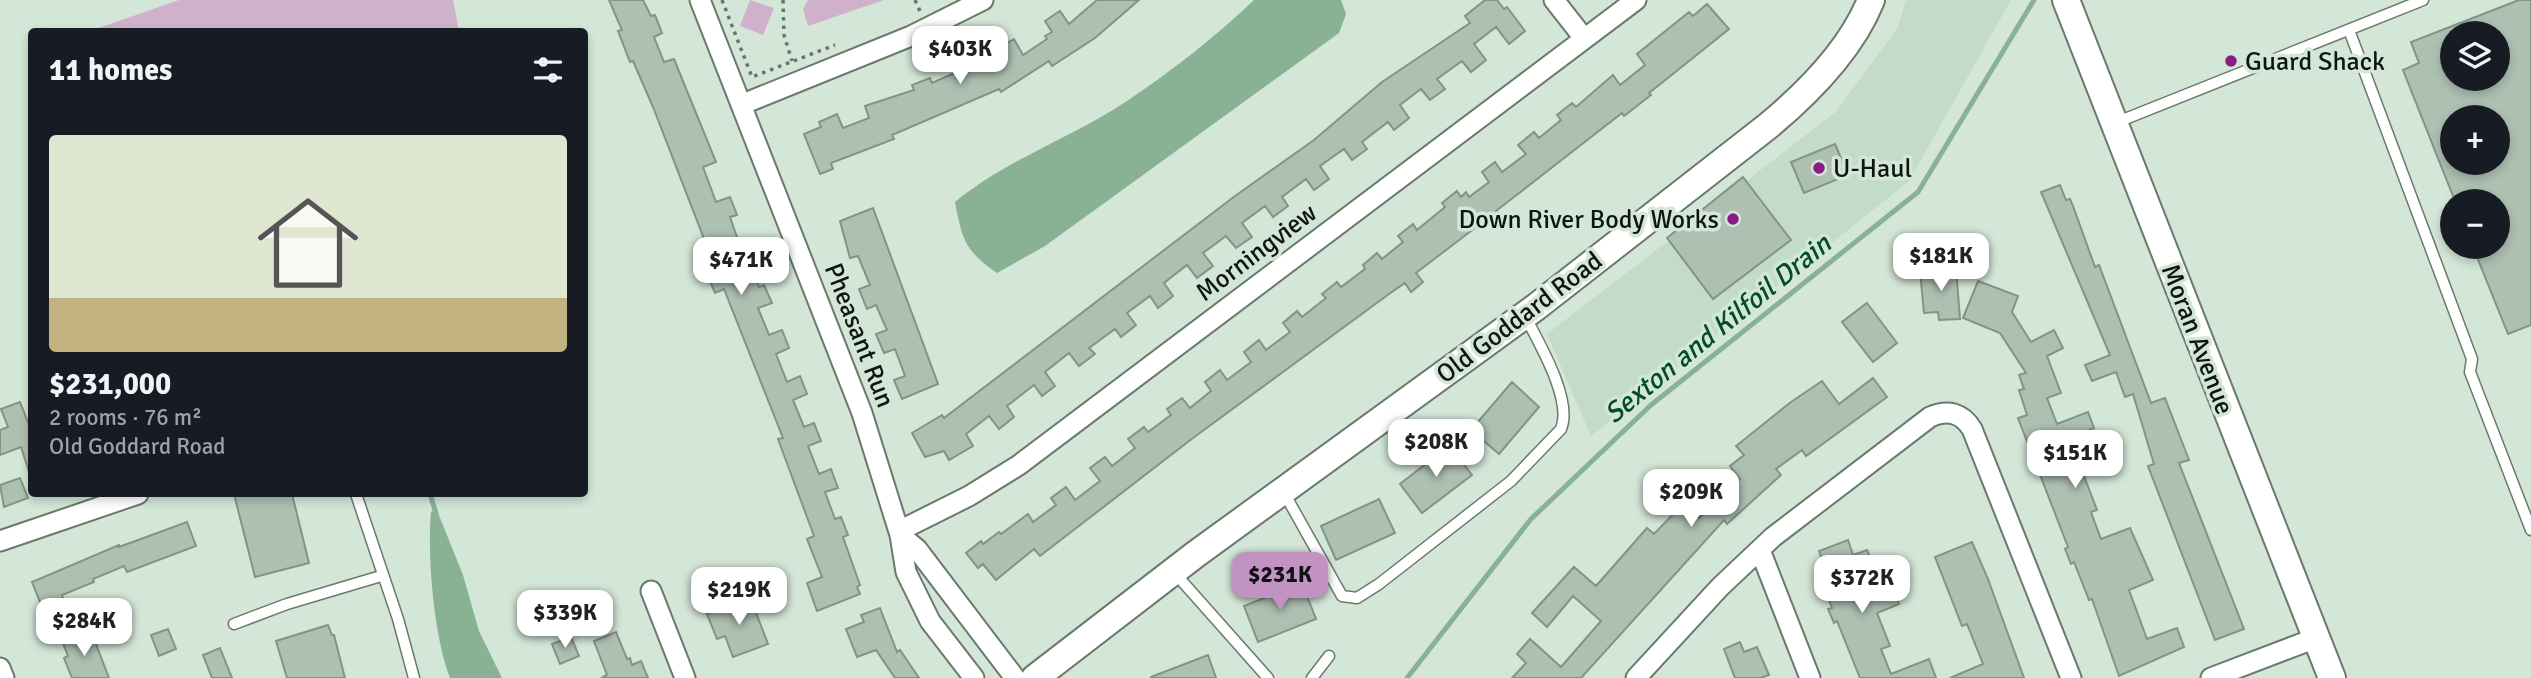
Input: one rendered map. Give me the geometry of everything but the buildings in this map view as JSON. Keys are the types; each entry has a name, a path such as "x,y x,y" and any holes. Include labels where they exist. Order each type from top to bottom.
{"street":[{"name":"Pheasant Run","path":"700,0 848,375 899,533 901,557 912,587 942,638 974,678"},
{"path":"743,104 911,36 983,0"},
{"path":"1554,0 1583,37"},
{"name":"Morningview","path":"899,533 969,496 1019,465 1583,37 1636,0"},
{"name":"Old Goddard Road","path":"1035,678 1173,571 1525,315 1796,103 1853,37 1871,0"},
{"name":"Moran Avenue","path":"2067,2 2332,678"},
{"path":"1636,678 1720,587 1760,550 1930,417 1945,412 1955,413 1968,422 1972,429 2071,678"},
{"path":"0,541 129,497"},
{"name":"Pheasant Run","path":"899,533 917,549 1015,678"},
{"path":"1760,550 1810,678"},
{"path":"651,591 685,678"},
{"path":"942,638 967,617"},
{"path":"2211,678 2316,638"},
{"path":"0,668 4,678"}],"lane":[{"path":"2114,124 2349,30 2410,2 2423,0"},
{"path":"2349,30 2472,359 2470,372 2531,530"},
{"path":"1282,491 1342,596 1357,598 1379,584 1511,481 1561,429 1565,419 1561,395 1525,315"},
{"path":"357,497 381,576 398,619 414,678"},
{"path":"1173,571 1268,678"},
{"path":"234,624 287,604 381,576"},
{"path":"1312,678 1329,656"}],"path":[{"path":"722,0 752,77 841,43"},
{"path":"783,0 784,35 792,61"},
{"path":"915,0 920,10"},
{"path":"909,15 930,6"}],"shaded area":[{"path":"179,0 453,0 458,28 99,28"},
{"path":"750,0 774,8 763,35 740,26"},
{"path":"808,0 884,0 808,26 803,9"},
{"path":"1254,0 1341,0 1346,14 1339,33 1045,246 997,273 971,251 960,226 955,202 996,173 1127,101 1193,53"},
{"path":"1906,0 2011,0 1909,181 1591,436 1547,334 1836,112 1898,27"},
{"path":"436,508 463,575 479,631 502,678 450,678 436,619 431,573 431,512"}],"waterway":[{"name":"Sexton and Kilfoil Drain","path":"1407,678 1531,519 1651,405 1918,192 2034,0"},
{"path":"431,497 436,513"}],"place":[{"name":"Guard Shack","path":"2231,61"},
{"name":"U-Haul","path":"1819,168"},
{"name":"Down River Body Works","path":"1733,219"}]}
